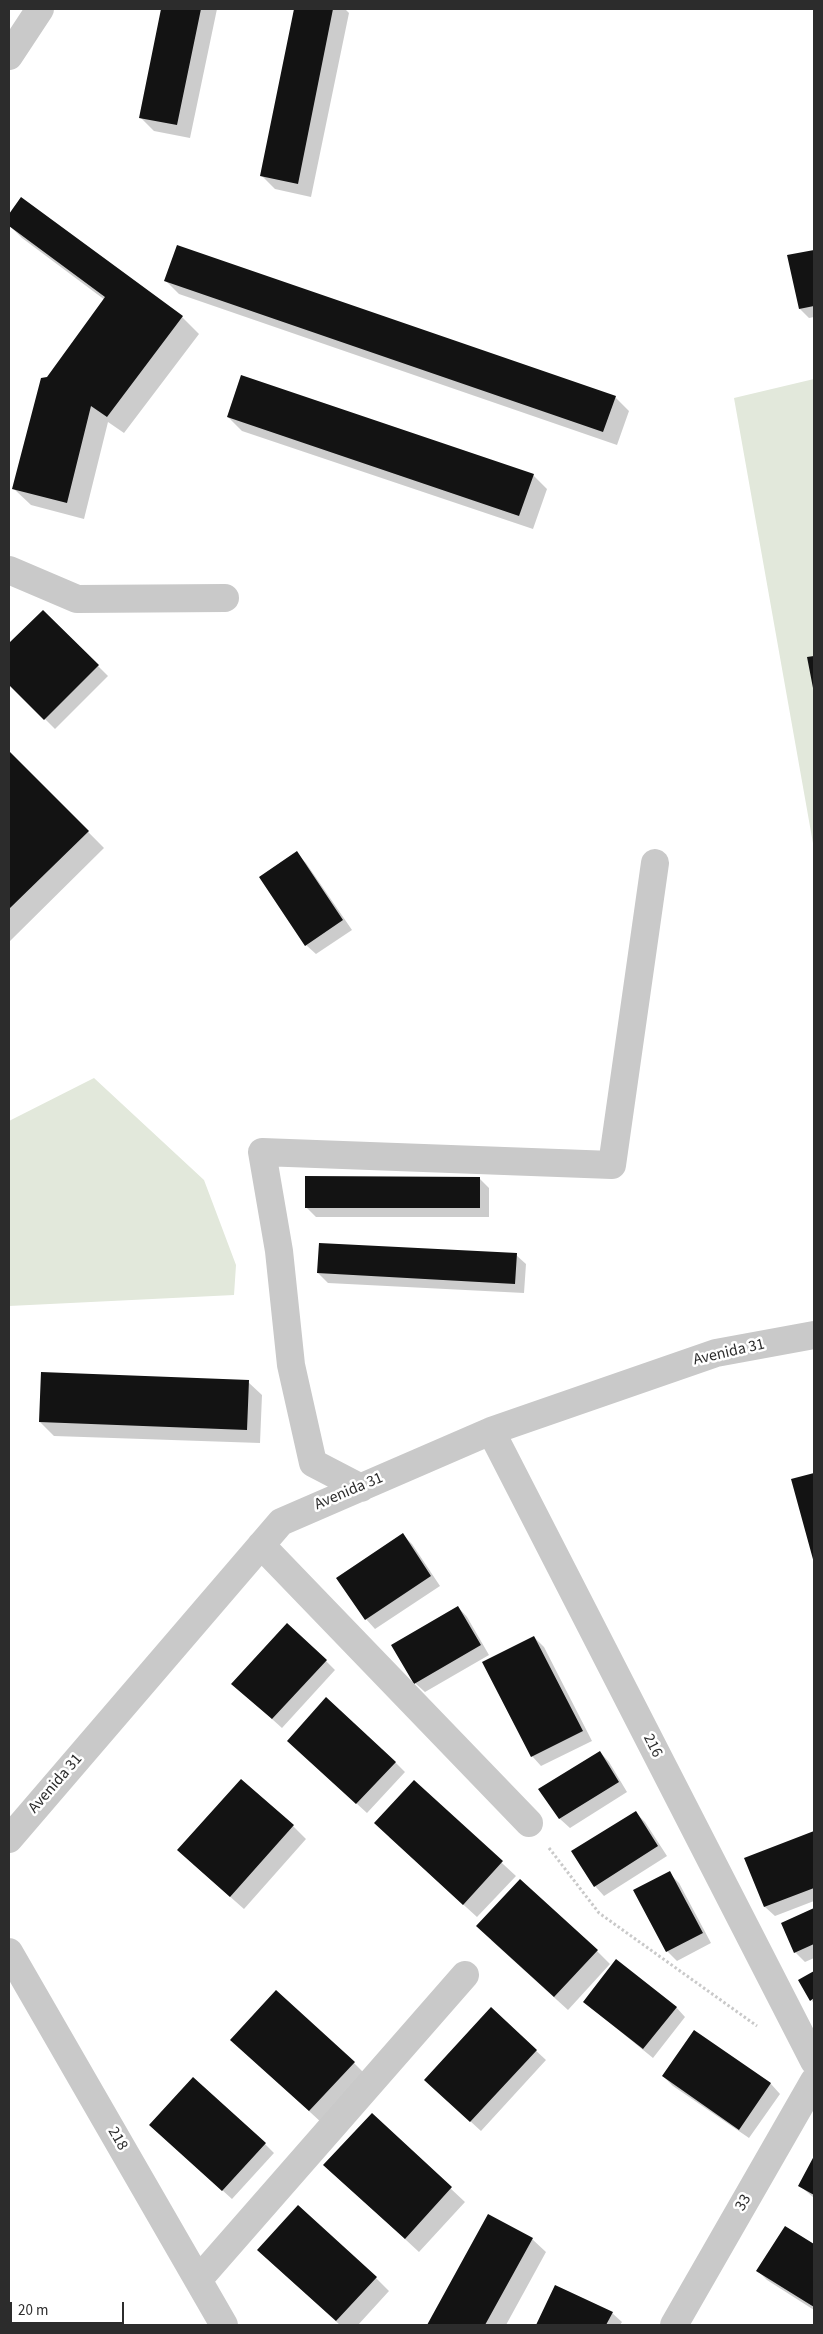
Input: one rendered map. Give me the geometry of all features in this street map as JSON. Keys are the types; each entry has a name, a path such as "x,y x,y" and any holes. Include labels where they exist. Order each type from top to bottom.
{"street":[{"path":"9,56 40,9"},
{"path":"9,570 77,599 224,598"},
{"path":"360,1488 314,1463 291,1365 279,1251 262,1152 612,1165 655,863"},
{"name":"Avenida 31","path":"9,1840 282,1522 491,1431 716,1353 814,1335"},
{"name":"216","path":"491,1431 814,2061"},
{"path":"261,1546 529,1823"},
{"name":"218","path":"9,1952 224,2325"},
{"path":"198,2280 464,1975"},
{"name":"33","path":"674,2325 814,2081"}],"path":[{"path":"529,1823 599,1913 758,2027"}],"shaded area":[{"path":"814,379 814,849 734,398"},
{"path":"94,1078 204,1180 236,1265 234,1295 9,1306 9,1121"}],"building":[{"path":"161,9 201,9 177,125 139,118"},
{"path":"294,9 333,9 298,184 260,176"},
{"path":"21,197 183,316 107,417 91,406 67,503 12,489 41,378 47,377 105,297 9,226 9,214"},
{"path":"177,245 616,396 603,432 164,281"},
{"path":"814,250 814,306 799,309 787,255"},
{"path":"241,375 534,474 519,516 227,417"},
{"path":"43,610 99,665 44,720 9,685 9,643"},
{"path":"814,656 814,688 813,688 807,657"},
{"path":"9,751 89,831 9,909"},
{"path":"297,851 343,920 305,946 259,877"},
{"path":"305,1176 480,1177 480,1208 305,1208"},
{"path":"319,1243 517,1253 515,1284 317,1273"},
{"path":"41,1372 249,1380 247,1430 39,1422"},
{"path":"814,1473 814,1563 791,1479"},
{"path":"403,1533 431,1576 365,1620 336,1578"},
{"path":"458,1606 481,1645 414,1684 391,1645"},
{"path":"287,1623 327,1660 272,1719 231,1684"},
{"path":"534,1636 583,1731 531,1757 482,1662"},
{"path":"326,1697 396,1762 356,1804 287,1741"},
{"path":"600,1751 619,1782 559,1819 538,1789"},
{"path":"241,1779 294,1825 230,1897 177,1850"},
{"path":"414,1780 503,1861 463,1905 374,1823"},
{"path":"636,1811 658,1846 594,1887 571,1851"},
{"path":"814,1831 814,1888 764,1907 744,1858"},
{"path":"670,1871 703,1933 666,1952 633,1890"},
{"path":"520,1879 598,1950 554,1997 476,1926"},
{"path":"814,1908 814,1944 794,1953 781,1923"},
{"path":"616,1959 677,2007 643,2049 583,2002"},
{"path":"814,1971 814,1998 810,2001 798,1980"},
{"path":"276,1990 355,2062 309,2111 230,2040"},
{"path":"491,2007 537,2050 470,2122 424,2080"},
{"path":"694,2030 771,2083 739,2130 662,2076"},
{"path":"193,2077 266,2143 222,2191 149,2125"},
{"path":"372,2113 452,2187 405,2239 323,2165"},
{"path":"814,2156 814,2195 798,2186"},
{"path":"298,2205 377,2277 336,2321 257,2250"},
{"path":"488,2214 533,2238 485,2325 427,2325"},
{"path":"785,2226 814,2244 814,2307 756,2271"},
{"path":"555,2285 613,2312 606,2325 536,2325"}]}
